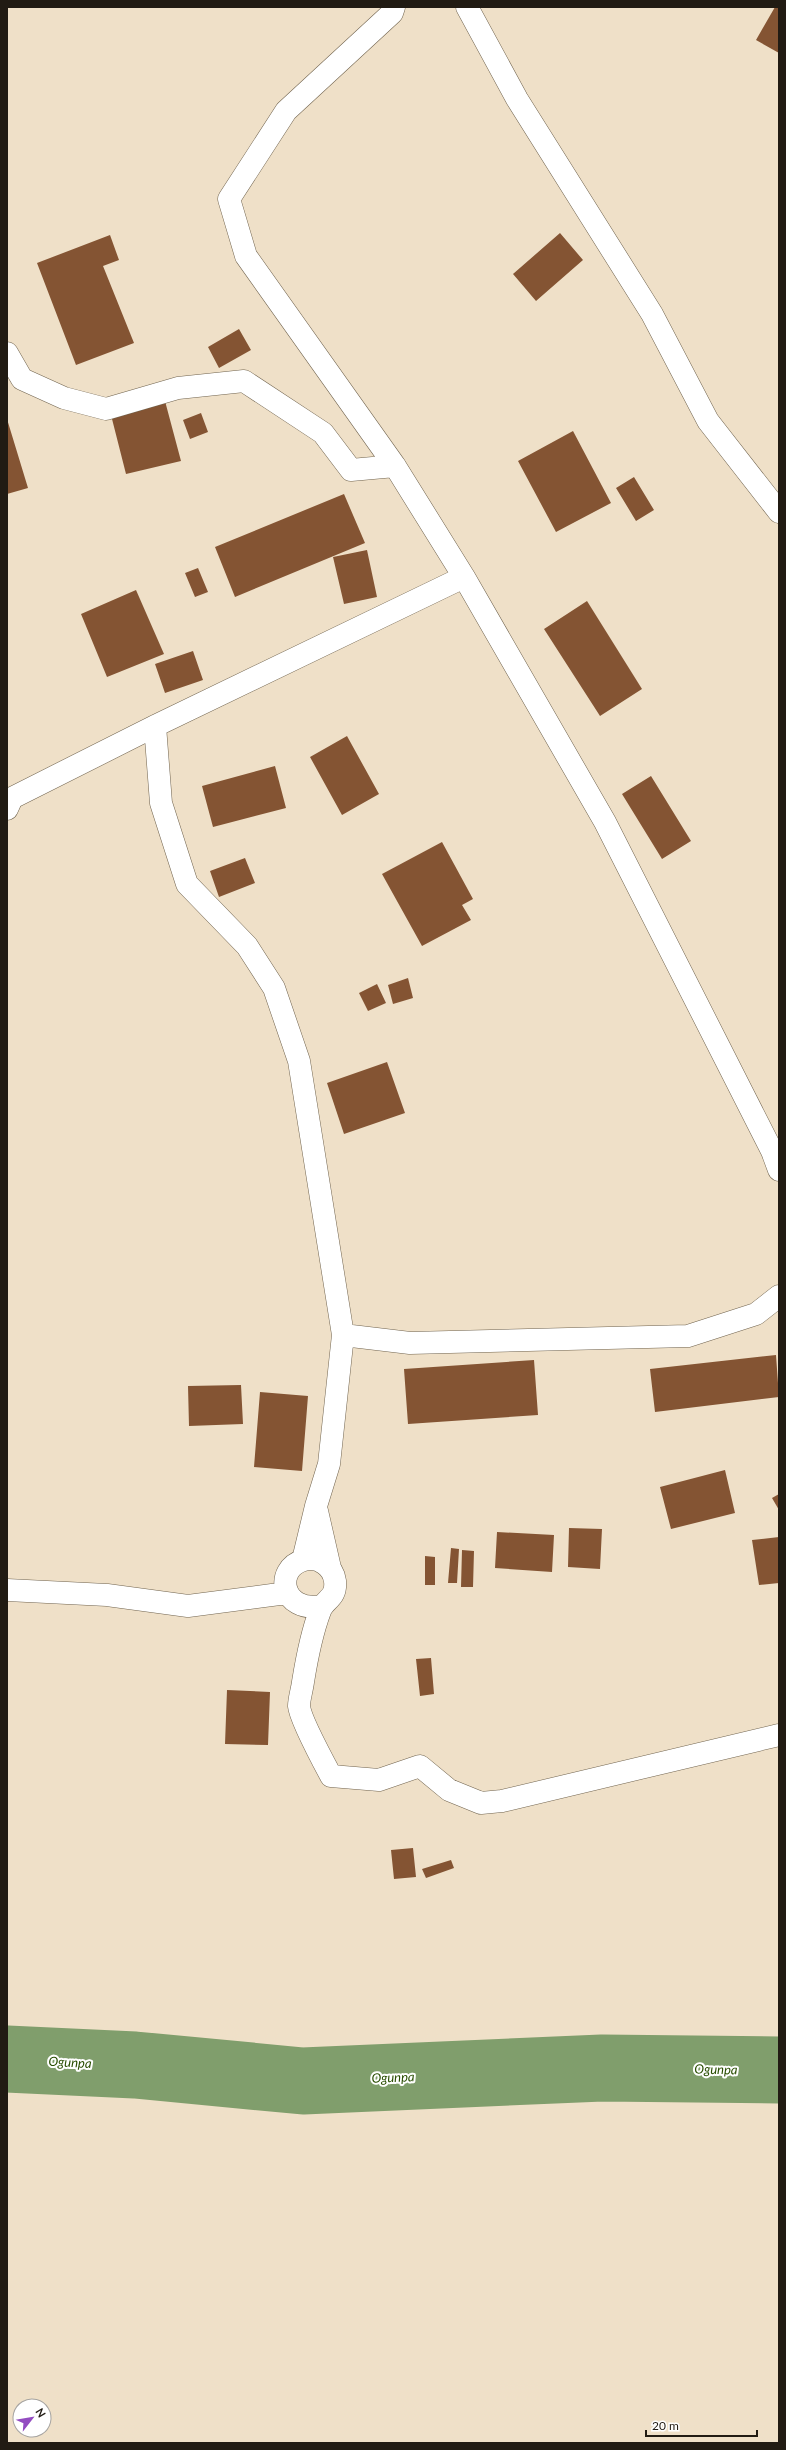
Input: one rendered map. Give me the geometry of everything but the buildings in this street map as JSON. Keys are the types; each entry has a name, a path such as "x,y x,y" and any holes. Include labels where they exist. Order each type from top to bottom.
{"street":[{"path":"394,7 392,13 286,110 229,199 246,256 395,466 464,577 605,822 777,1155"},
{"path":"467,7 517,99 652,314 708,421 779,512"},
{"path":"7,352 22,379 64,398 106,409 178,388 244,381 323,433 351,470 395,466"},
{"path":"7,808 12,798 155,726 464,577"},
{"path":"155,726 162,803 187,884 247,946 270,982 299,1061 343,1335 330,1464 316,1506 303,1560"},
{"path":"343,1335 410,1343 688,1336 756,1314 779,1296"},
{"path":"7,1590 107,1595 188,1606 292,1599 310,1608 321,1606 328,1603 335,1590 334,1575 330,1568 316,1506"},
{"path":"310,1639 285,1585 290,1569 303,1560 318,1560 330,1568"},
{"path":"321,1606 310,1639 299,1707 330,1776 379,1780 420,1766 449,1790 481,1803 502,1802 779,1735"}],"waterway":[{"name":"Ogunpa","path":"7,2059 135,2065 303,2081 602,2068 779,2070"}]}
